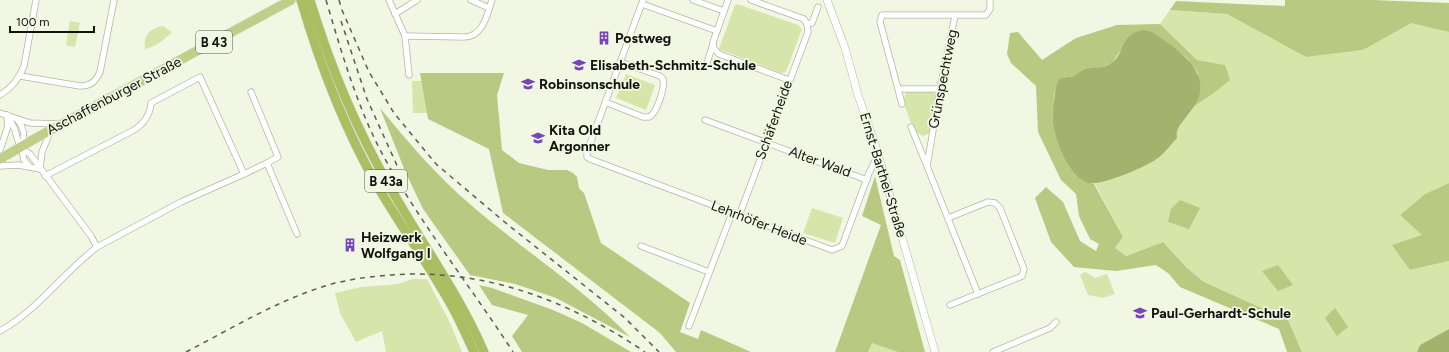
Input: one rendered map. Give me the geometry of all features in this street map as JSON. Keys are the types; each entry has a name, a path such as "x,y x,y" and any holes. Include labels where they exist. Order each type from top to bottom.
{"highway":[{"name":"B 43a","path":"301,0 313,41 328,83 360,152 382,193 452,307 474,352"},
{"name":"B 43a","path":"310,0 333,68 358,127 391,190 452,288 484,352"}],"main road":[{"name":"Aschaffenburger Straße","path":"0,159 23,149 52,129 290,0"}],"street":[{"path":"0,96 10,89 20,76 24,66 36,0"},
{"path":"20,76 80,86 87,86 95,82 100,72 114,0"},
{"path":"389,0 405,36 409,75"},
{"path":"395,14 417,0"},
{"path":"471,0 489,8"},
{"path":"405,36 472,36 481,29 492,0"},
{"path":"693,0 724,11"},
{"path":"707,63 728,0"},
{"path":"752,0 804,19 807,24"},
{"name":"Ernst-Barthel-Straße","path":"827,0 845,48 858,95 879,158 935,352"},
{"name":"Grünspechtweg","path":"927,166 940,89 955,16 986,15 990,9 990,0"},
{"path":"620,62 660,76 663,79 664,86 655,112 649,117 644,117 605,102 642,2 717,31"},
{"name":"Schäferheide","path":"739,216 808,32 807,24 812,23 818,7"},
{"path":"902,104 899,88 880,22 882,16 955,16"},
{"path":"714,42 714,49 719,54 789,80"},
{"path":"45,176 134,130 146,119 151,102 200,76 244,174"},
{"path":"899,88 940,89"},
{"path":"0,331 31,309 97,247 181,202 278,157 251,92"},
{"name":"Lehrhöfer Heide","path":"605,102 587,152 587,157 739,216 832,250 842,246 867,180 875,161 879,158"},
{"path":"0,113 30,123 63,123"},
{"path":"7,116 13,126 18,143 30,154 91,236 97,247"},
{"path":"0,150 8,126 7,116"},
{"path":"16,119 24,135 24,160 30,167"},
{"name":"Alter Wald","path":"705,120 867,180"},
{"name":"Grünspechtweg","path":"911,127 978,294"},
{"path":"40,169 42,152 52,129"},
{"path":"267,163 297,234"},
{"path":"0,166 18,165 40,169"},
{"path":"948,218 988,202 995,203 1000,208 1024,269 1022,276 950,305"},
{"path":"689,326 732,213"},
{"path":"641,246 710,272"},
{"path":"993,352 1050,328 1056,322"}],"shaded area":[{"path":"1285,0 1371,0 1449,3 1449,32 1411,23 1363,50 1306,57 1227,14 1170,10 1176,1 1285,6"},
{"path":"737,4 798,25 802,29 786,72 781,73 719,49 735,5"},
{"path":"1170,10 1227,14 1306,57 1363,50 1411,22 1449,32 1449,183 1425,194 1400,215 1423,235 1411,270 1449,261 1449,329 1420,345 1417,352 1302,352 1288,320 1204,282 1187,268 1163,242 1125,256 1115,248 1123,237 1095,184 1131,171 1158,158 1193,107 1211,95 1225,65 1197,60 1160,24"},
{"path":"70,21 80,23 75,47 66,45"},
{"path":"1160,24 1197,60 1225,65 1230,80 1193,107 1198,99 1198,73 1187,58 1164,40 1121,50 1112,63 1106,66 1065,77 1059,82 1056,88 1053,117 1054,129 1065,160 1071,169 1085,182 1094,184 1123,237 1115,248 1126,256 1163,242 1187,268 1204,282 1288,320 1302,352 1287,352 1279,329 1180,287 1168,273 1156,265 1116,271 1074,267 1051,242 1035,198 1046,187 1063,202 1080,241 1096,251 1099,244 1090,239 1079,216 1076,194 1061,180 1038,132 1036,86 1011,63 1007,54 1010,33 1018,32 1042,60 1076,38 1117,25"},
{"path":"163,26 172,32 160,42 145,49 145,40 148,33 154,28"},
{"path":"1145,30 1152,32 1168,43 1185,56 1192,64 1200,82 1198,99 1179,126 1177,138 1166,151 1153,162 1112,179 1102,182 1088,183 1074,173 1064,157 1056,139 1053,122 1053,105 1056,85 1062,78 1073,76 1083,70 1107,66 1115,60 1127,39 1131,35"},
{"path":"420,73 504,73 497,95 502,150 519,163 548,170 567,170 577,177 579,188 584,193 601,243 690,303 680,332 698,339 701,330 751,352 676,352 660,333 503,213 489,149 428,119"},
{"path":"626,74 655,85 646,110 616,98"},
{"path":"412,81 427,81 428,113 413,113"},
{"path":"906,92 933,92 936,95 930,133 923,136 914,131 903,101"},
{"path":"380,108 423,158 458,194 491,222 572,285 612,319 630,337 556,298 515,284 470,275 423,209 405,171"},
{"path":"875,176 894,256 900,260 925,352 898,352 872,343 868,352 835,352 881,225 862,216"},
{"path":"1449,183 1449,261 1410,270 1392,245 1422,235 1400,215 1425,194"},
{"path":"1180,200 1200,208 1189,229 1168,222 1171,209"},
{"path":"812,208 843,218 835,243 803,233"},
{"path":"1278,265 1293,285 1278,291 1262,271"},
{"path":"1085,272 1095,278 1107,274 1115,294 1103,298 1088,295 1080,275"},
{"path":"413,279 427,279 450,323 462,352 386,352 382,331 356,342 340,313 335,293 361,287 398,284"},
{"path":"479,285 492,288 553,310 582,323 631,352 522,352 512,336 528,315 492,305"},
{"path":"1335,308 1348,327 1337,336 1325,318"},
{"path":"1449,329 1449,352 1417,352 1420,345"},
{"path":"872,342 898,352 868,352"}],"railway":[{"path":"326,0 359,101 375,140 385,159 415,209 513,352"},
{"path":"339,0 369,72 394,113 436,164 507,224 625,318 659,352"},
{"path":"341,21 367,99 404,181"},
{"path":"186,352 251,317 285,301 319,288 363,278 390,275 425,274 459,277 524,291 586,317 616,333 645,352"}],"place":[{"name":"Postweg","path":"604,38"},
{"name":"Elisabeth-Schmitz-Schule","path":"579,65"},
{"name":"Robinsonschule","path":"528,84"},
{"name":"Kita Old Argonner","path":"538,138"},
{"name":"Heizwerk Wolfgang I","path":"350,245"},
{"name":"Paul-Gerhardt-Schule","path":"1140,313"}]}
